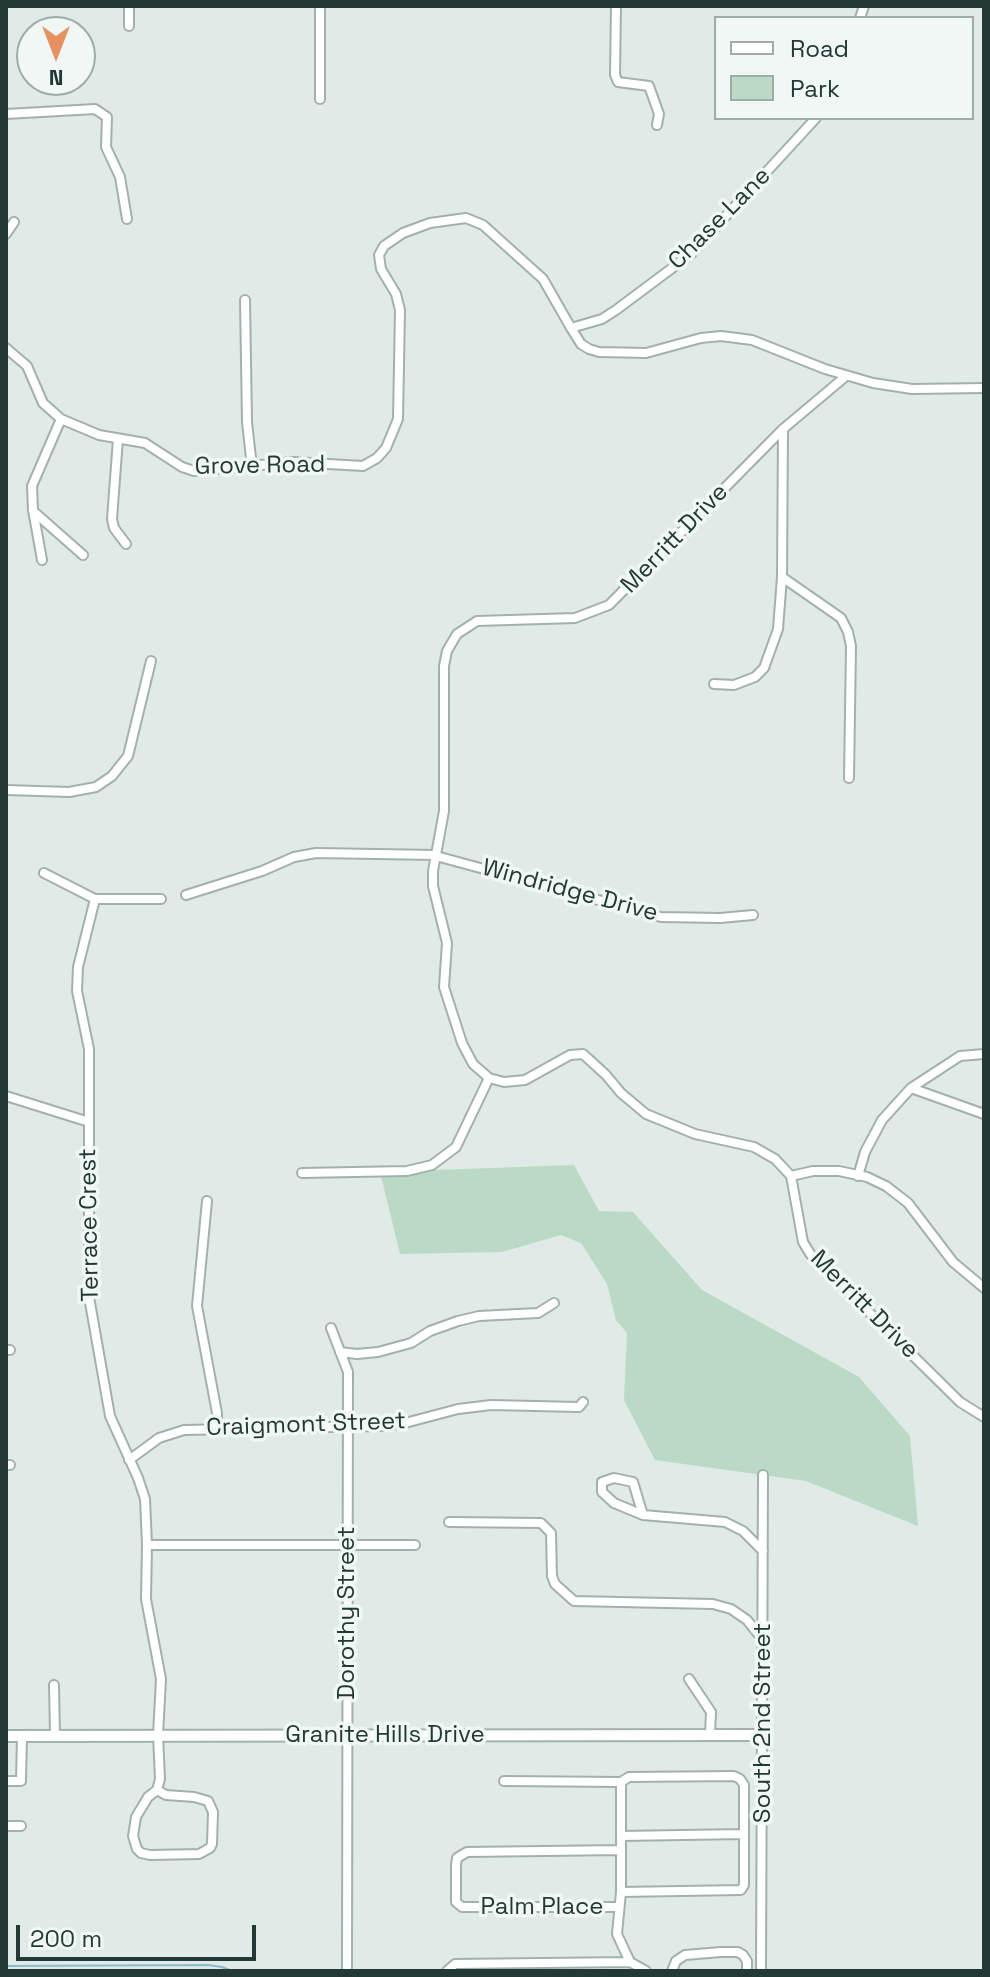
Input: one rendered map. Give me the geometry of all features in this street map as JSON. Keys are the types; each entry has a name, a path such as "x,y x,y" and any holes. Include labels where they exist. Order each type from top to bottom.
{"street":[{"path":"129,6 129,26"},
{"path":"320,6 320,99"},
{"path":"616,6 615,75 618,82 649,86 659,114 657,125"},
{"path":"6,114 95,109 107,117 106,147 120,177 127,219"},
{"name":"Chase Lane","path":"571,328 602,319 691,254 814,120"},
{"name":"Grove Road","path":"61,419 81,429 145,443 182,467 194,471 294,462 363,466 386,448 398,419 400,310 396,294 381,269 379,255 384,246 403,233 430,223 466,218 483,225 543,279 584,347 599,352 646,353 701,338 721,336 752,340 846,376 912,389 984,388"},
{"path":"6,234 14,222"},
{"path":"245,300 247,422 252,467"},
{"path":"6,348 27,366 43,403 61,419 32,486 42,560"},
{"name":"Merritt Drive","path":"489,1078 473,1064 462,1043 444,987 447,943 433,886 444,811 444,666 447,651 457,634 477,621 575,618 609,605 783,429 846,376"},
{"path":"714,684 745,682 755,677 764,668 778,629 782,577 783,429"},
{"path":"118,439 112,519 114,528 126,544"},
{"path":"33,510 83,555"},
{"path":"782,577 841,618 848,632 851,646 849,778"},
{"path":"6,790 69,792 96,787 112,776 128,756 151,661"},
{"name":"Windridge Drive","path":"186,895 262,871 294,857 316,853 436,856 661,917 753,915"},
{"path":"44,873 95,899 161,899"},
{"name":"Terrace Crest","path":"95,899 78,967 77,991 89,1049 89,1297 110,1416 145,1499 146,1599 161,1679 158,1735 160,1779 157,1790"},
{"path":"302,1173 407,1171 432,1165 456,1147 489,1078 504,1082 525,1080 570,1055 583,1054 646,1114 695,1134 761,1150 781,1164 791,1176 813,1171 839,1171 877,1181 915,1209 953,1262 984,1288"},
{"path":"858,1176 865,1152 882,1120 911,1088 960,1056 984,1054"},
{"path":"911,1088 984,1114"},
{"path":"6,1096 89,1122"},
{"name":"Merritt Drive","path":"791,1176 803,1242 811,1255 960,1402 984,1417"},
{"path":"207,1201 197,1306 217,1413 217,1429"},
{"path":"340,1352 378,1352 411,1343 430,1331 458,1321 479,1316 538,1313 554,1303"},
{"name":"Dorothy Street","path":"331,1328 348,1372 347,1971"},
{"name":"Craigmont Street","path":"129,1460 171,1433 405,1423 474,1407 579,1407 583,1402"},
{"name":"South 2nd Street","path":"761,1971 763,1475"},
{"path":"643,1515 633,1482 614,1478 602,1482 602,1492 614,1503 643,1515 725,1522 743,1531 763,1552"},
{"path":"449,1522 541,1523 551,1533 555,1584 574,1601 713,1604 731,1609 747,1620 764,1641"},
{"path":"147,1545 415,1545"},
{"path":"689,1679 711,1712 710,1735"},
{"path":"54,1685 55,1735"},
{"name":"Granite Hills Drive","path":"6,1736 763,1735"},
{"path":"6,1781 21,1781 22,1736"},
{"path":"504,1781 621,1782 629,1777 734,1776 744,1785 744,1885 741,1890 621,1892"},
{"path":"621,1782 621,1892 617,1934 630,1962"},
{"path":"157,1790 166,1795 208,1801 213,1812 210,1848 199,1854 150,1855 137,1849 133,1836 136,1817 148,1797 157,1790"},
{"path":"6,1826 21,1826"},
{"path":"621,1836 744,1834"},
{"name":"Palm Place","path":"619,1907 462,1907 456,1902 456,1865 457,1858 467,1852 621,1850"},
{"path":"672,1971 676,1961 688,1953 738,1952 747,1961 747,1971"},
{"path":"447,1971 455,1964 630,1962 646,1971"}],"green space":[{"path":"574,1165 599,1211 633,1212 702,1290 859,1377 910,1436 918,1526 806,1481 655,1460 624,1400 627,1333 616,1320 607,1284 581,1243 561,1235 502,1252 400,1254 380,1172"}],"waterway":[{"path":"6,1966 208,1965 232,1971"}]}
